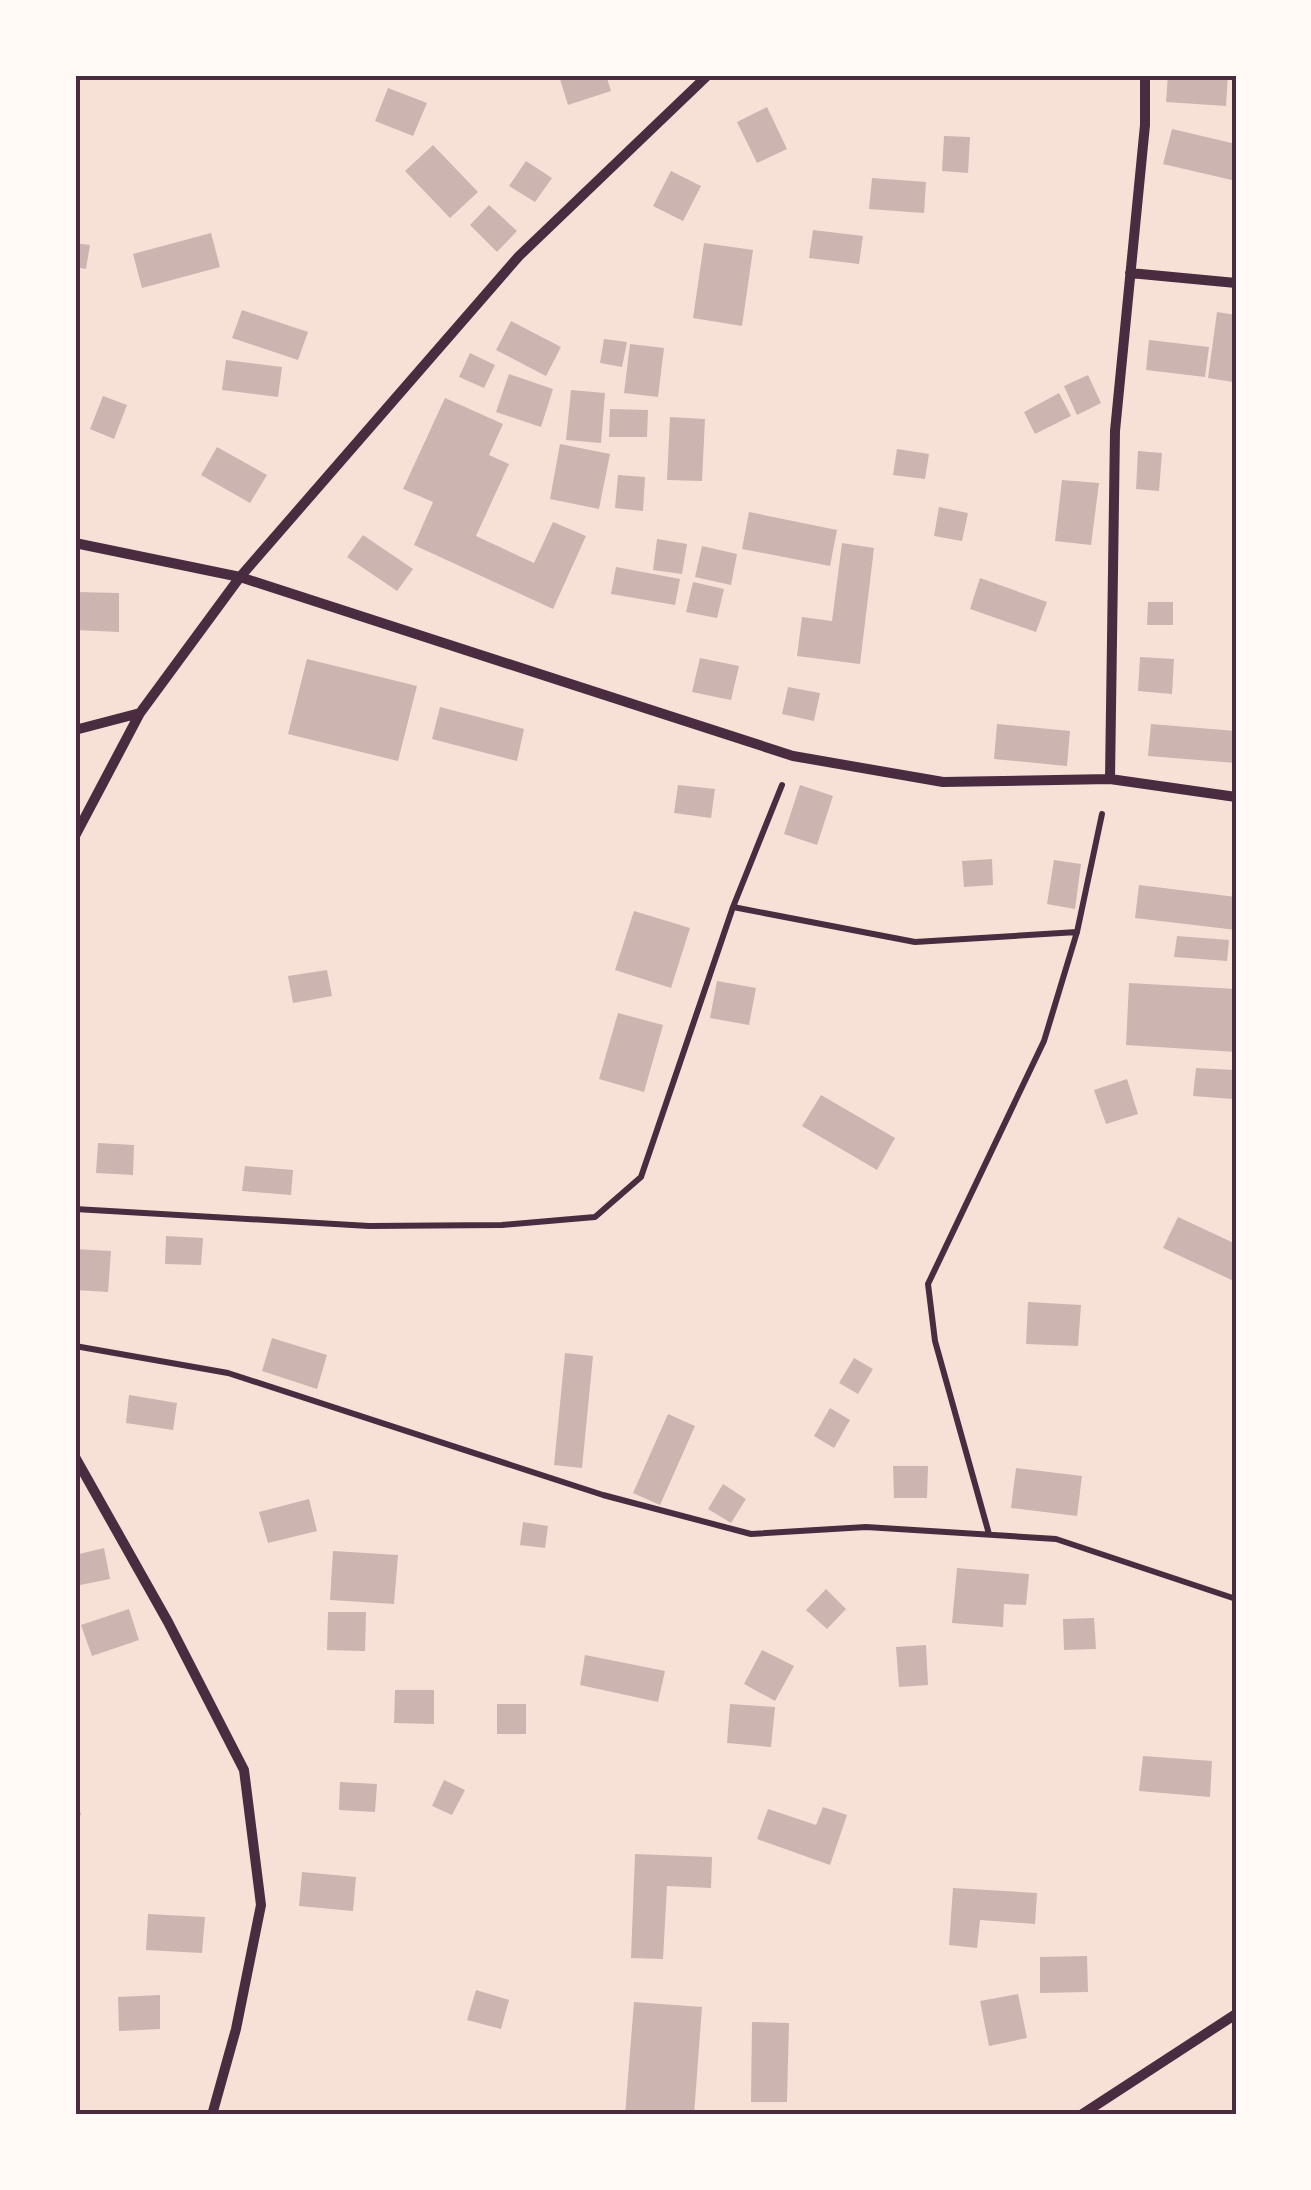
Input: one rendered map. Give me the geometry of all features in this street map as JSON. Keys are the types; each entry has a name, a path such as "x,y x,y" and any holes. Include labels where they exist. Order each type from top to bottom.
{"street":[{"path":"75,836 140,713 240,577 519,256 708,75"},
{"path":"1110,778 1115,431 1146,75"},
{"path":"1130,272 1236,283"},
{"path":"75,543 240,577 793,756 943,782 1110,778 1236,797"},
{"path":"75,730 140,713"},
{"path":"75,1457 168,1622 244,1770 261,1905 236,2029 212,2115"},
{"path":"1081,2115 1236,2014"}],"path":[{"path":"75,1209 370,1226 502,1225 595,1217 641,1177 733,907 793,756"},
{"path":"988,1534 935,1341 928,1284 1044,1041 1077,932 1110,778"},
{"path":"733,907 915,942 1077,932"},
{"path":"75,1346 228,1373 603,1494 751,1534 866,1527 1056,1538 1236,1599"}],"building":[{"path":"606,75 611,91 568,105 559,76"},
{"path":"1168,75 1228,75 1226,106 1166,102"},
{"path":"388,88 427,103 413,136 375,121"},
{"path":"767,107 787,149 757,163 737,122"},
{"path":"1172,129 1236,144 1236,181 1163,164"},
{"path":"944,136 970,137 968,173 942,171"},
{"path":"433,145 478,192 450,218 405,171"},
{"path":"526,161 552,178 535,202 509,186"},
{"path":"671,171 701,186 683,221 653,206"},
{"path":"872,178 926,182 924,213 869,209"},
{"path":"489,205 517,231 497,252 470,225"},
{"path":"813,230 863,236 859,264 809,258"},
{"path":"211,233 220,267 142,288 133,254"},
{"path":"75,243 90,245 86,269 75,267"},
{"path":"704,243 753,250 742,326 693,318"},
{"path":"242,310 308,332 298,360 232,338"},
{"path":"1217,312 1236,315 1233,382 1208,378"},
{"path":"511,321 561,347 546,376 496,350"},
{"path":"604,339 627,342 622,367 600,363"},
{"path":"1149,340 1209,347 1205,377 1146,370"},
{"path":"630,344 664,348 658,397 624,393"},
{"path":"470,353 495,365 484,388 459,377"},
{"path":"226,360 282,367 278,397 222,390"},
{"path":"509,374 553,389 541,427 496,412"},
{"path":"1088,375 1101,403 1077,415 1064,386"},
{"path":"571,390 605,393 601,443 566,440"},
{"path":"1059,393 1071,416 1035,434 1024,412"},
{"path":"103,396 127,405 114,439 90,429"},
{"path":"445,398 503,424 489,455 509,464 476,536 534,563 553,522 586,536 553,609 414,545 433,502 403,489"},
{"path":"610,409 648,410 647,437 609,437"},
{"path":"670,417 705,419 702,481 667,480"},
{"path":"560,444 610,454 599,509 550,499"},
{"path":"217,447 267,475 250,503 201,475"},
{"path":"897,449 929,454 925,479 893,475"},
{"path":"1138,451 1162,453 1159,491 1136,489"},
{"path":"618,475 645,477 643,511 615,508"},
{"path":"1062,480 1099,483 1091,545 1055,541"},
{"path":"939,507 968,513 962,541 934,536"},
{"path":"749,512 837,530 830,566 742,549"},
{"path":"363,535 413,569 397,591 347,557"},
{"path":"657,539 687,544 682,574 653,570"},
{"path":"842,543 874,548 860,664 797,656 802,617 832,621"},
{"path":"702,546 737,554 731,585 695,577"},
{"path":"616,567 680,579 675,605 611,594"},
{"path":"980,578 1047,602 1036,632 970,609"},
{"path":"693,582 724,589 717,618 686,612"},
{"path":"77,592 119,593 119,632 76,630"},
{"path":"1148,602 1173,602 1173,625 1147,625"},
{"path":"1140,657 1174,659 1172,694 1138,691"},
{"path":"700,658 739,666 731,700 692,692"},
{"path":"307,659 417,686 398,761 288,734"},
{"path":"788,687 820,693 814,721 782,714"},
{"path":"440,707 524,729 517,761 432,739"},
{"path":"997,724 1070,731 1067,766 994,759"},
{"path":"1151,724 1236,731 1236,763 1148,756"},
{"path":"678,785 715,789 711,818 674,813"},
{"path":"800,785 833,796 817,845 784,834"},
{"path":"992,859 993,885 964,887 962,861"},
{"path":"1054,860 1081,864 1075,909 1047,904"},
{"path":"1139,885 1236,897 1236,930 1135,918"},
{"path":"634,911 690,928 671,988 615,970"},
{"path":"1177,936 1229,940 1227,961 1174,957"},
{"path":"327,970 332,996 293,1003 288,976"},
{"path":"717,981 756,988 749,1025 710,1018"},
{"path":"1129,983 1236,989 1236,1052 1126,1045"},
{"path":"618,1013 663,1025 644,1092 599,1079"},
{"path":"1196,1068 1235,1070 1233,1099 1193,1096"},
{"path":"1127,1079 1138,1114 1106,1124 1094,1090"},
{"path":"821,1095 895,1138 877,1170 802,1126"},
{"path":"98,1143 134,1145 133,1175 96,1173"},
{"path":"245,1166 293,1170 291,1195 242,1191"},
{"path":"1178,1217 1236,1244 1236,1282 1163,1248"},
{"path":"166,1236 203,1238 201,1265 165,1264"},
{"path":"75,1249 111,1251 108,1292 75,1290"},
{"path":"1028,1302 1081,1305 1078,1346 1026,1344"},
{"path":"272,1338 327,1355 317,1389 262,1371"},
{"path":"565,1353 593,1356 582,1468 554,1465"},
{"path":"854,1358 873,1369 858,1394 839,1383"},
{"path":"129,1395 177,1403 173,1430 126,1423"},
{"path":"830,1408 850,1420 834,1448 814,1436"},
{"path":"668,1414 695,1426 660,1505 633,1493"},
{"path":"893,1466 928,1466 927,1498 894,1498"},
{"path":"1016,1468 1082,1476 1077,1516 1011,1508"},
{"path":"723,1484 746,1499 731,1523 708,1509"},
{"path":"309,1499 317,1531 268,1543 259,1512"},
{"path":"523,1522 548,1526 545,1548 520,1545"},
{"path":"104,1548 110,1579 75,1586 75,1555"},
{"path":"333,1551 398,1555 394,1604 330,1600"},
{"path":"957,1568 1029,1574 1026,1605 1004,1604 1003,1627 952,1623"},
{"path":"826,1589 846,1609 827,1629 806,1610"},
{"path":"129,1609 139,1640 92,1656 81,1625"},
{"path":"328,1612 366,1612 365,1651 327,1650"},
{"path":"1094,1618 1096,1649 1064,1650 1063,1619"},
{"path":"926,1645 928,1685 899,1687 896,1647"},
{"path":"762,1650 794,1666 775,1701 744,1684"},
{"path":"585,1655 665,1671 658,1702 580,1685"},
{"path":"395,1690 434,1690 434,1724 394,1723"},
{"path":"497,1704 526,1704 526,1734 497,1734"},
{"path":"730,1704 775,1707 771,1747 727,1743"},
{"path":"1143,1756 1212,1761 1210,1797 1139,1791"},
{"path":"444,1780 465,1790 452,1815 432,1806"},
{"path":"340,1782 377,1784 375,1812 339,1810"},
{"path":"75,1790 81,1815 75,1816"},
{"path":"823,1807 847,1815 830,1865 757,1839 768,1809 816,1825"},
{"path":"635,1854 712,1857 711,1888 667,1886 663,1959 631,1958"},
{"path":"302,1872 356,1877 353,1911 299,1906"},
{"path":"953,1888 1037,1893 1035,1924 980,1920 977,1948 949,1945"},
{"path":"148,1914 205,1917 202,1953 146,1950"},
{"path":"1087,1956 1088,1992 1040,1993 1040,1957"},
{"path":"476,1990 509,2000 501,2029 467,2020"},
{"path":"1018,1994 1027,2038 989,2046 980,2001"},
{"path":"160,1995 160,2029 119,2031 118,1997"},
{"path":"634,2002 702,2007 694,2115 625,2115"},
{"path":"752,2022 789,2023 787,2102 751,2102"}]}
